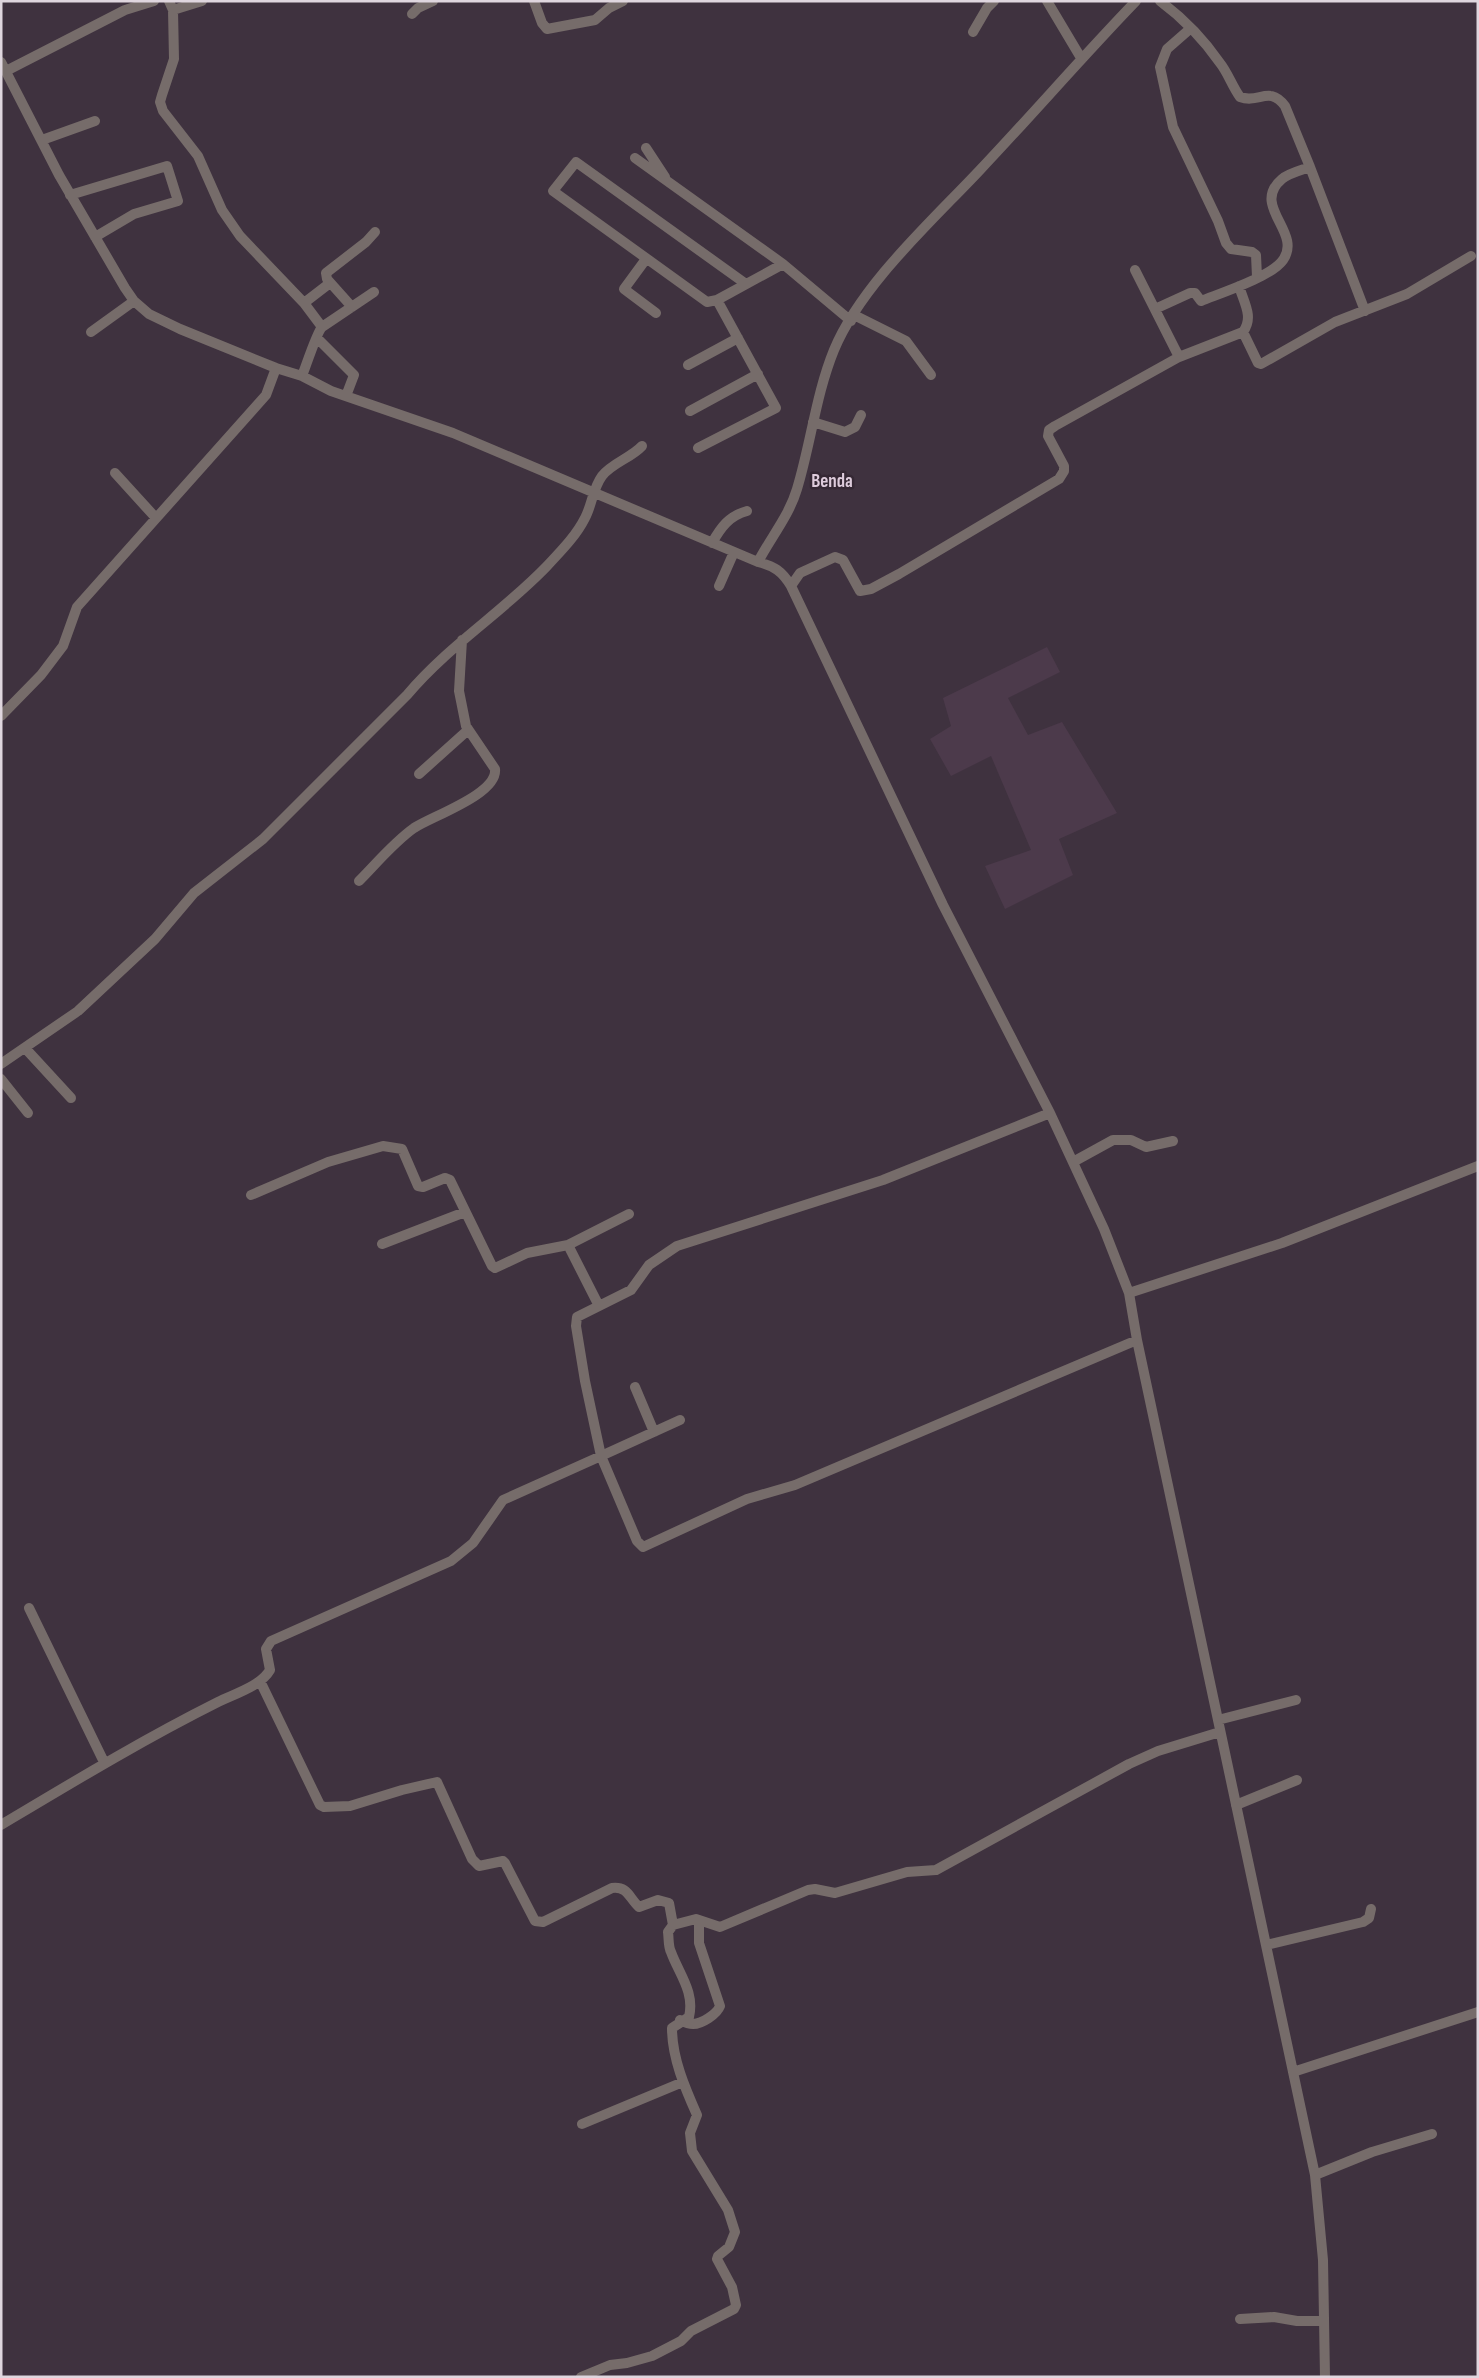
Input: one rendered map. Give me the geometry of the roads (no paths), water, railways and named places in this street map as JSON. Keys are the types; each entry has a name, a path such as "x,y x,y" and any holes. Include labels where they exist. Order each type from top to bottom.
{"street":[{"path":"154,1 134,4 50,47 4,66 70,195 134,301 149,314 180,329 276,368 302,376 346,396 453,433 594,491 712,543 758,562 771,565 783,573 791,586 943,905 1050,1113 1104,1229 1129,1294 1137,1340 1315,2175 1323,2260 1325,2377"},
{"path":"202,1 171,6 174,59 162,96 161,108 198,156 222,210 240,236 304,302 322,327"},
{"path":"412,14 418,8 433,1"},
{"path":"534,1 542,23 548,29 595,20 609,8 623,1"},
{"path":"973,32 987,8 994,1"},
{"path":"1047,1 1081,58"},
{"path":"758,562 773,534 786,518 797,489 813,422 834,350 852,318 897,258 1136,1"},
{"path":"1160,1 1191,28 1222,64 1240,96 1252,99 1273,95 1278,97 1285,106 1365,311"},
{"path":"1191,28 1167,49 1160,66 1173,127 1218,221 1226,243 1231,249 1256,255 1257,277"},
{"path":"42,140 95,121"},
{"path":"646,148 669,182"},
{"path":"634,158 783,264 852,318 906,340 931,376"},
{"path":"746,284 576,162 553,191 702,300 708,302 717,300 783,264"},
{"path":"70,195 167,166 178,201 134,214 95,237"},
{"path":"1155,309 1190,293 1195,293 1201,301 1239,286 1280,263 1284,259 1287,248 1285,231 1273,209 1271,197 1273,188 1284,178 1310,167"},
{"path":"352,307 326,276 328,270 359,248 375,232"},
{"path":"1243,332 1258,363 1261,364 1335,322 1407,294 1471,256"},
{"path":"646,259 624,289 656,313"},
{"path":"1135,270 1180,357"},
{"path":"304,302 330,283"},
{"path":"791,586 803,571 838,557 843,560 858,589 866,591 1055,483 1062,476 1064,466 1048,436 1049,430 1106,396 1180,357 1243,332 1249,324 1250,316 1239,286"},
{"path":"302,376 318,339 318,331 374,292"},
{"path":"698,448 776,408 717,300"},
{"path":"91,332 134,301"},
{"path":"688,366 738,338"},
{"path":"318,339 354,375 346,396"},
{"path":"1,716 41,675 63,646 77,607 155,517 266,395 276,368"},
{"path":"690,411 758,374"},
{"path":"813,422 845,432 855,428 861,415"},
{"path":"1,1064 78,1012 155,939 194,893 263,839 407,695 426,673 546,566 574,535 586,517 594,491 603,475 630,458 642,446"},
{"path":"115,473 155,517"},
{"path":"712,543 724,524 747,511"},
{"path":"719,586 734,552"},
{"path":"359,881 412,829 458,806 490,785 495,776 495,770 468,730 459,691 462,640"},
{"path":"418,774 468,730"},
{"path":"25,1048 72,1098"},
{"path":"1,1079 28,1113"},
{"path":"1050,1113 883,1180 677,1246 649,1265 631,1290 577,1318 576,1326 585,1382 601,1456 637,1540 643,1547 747,1499 795,1485 1137,1340"},
{"path":"1073,1162 1113,1140 1131,1140 1146,1146 1173,1141"},
{"path":"251,1195 328,1162 383,1146 404,1150 418,1186 423,1187 446,1178 450,1180 488,1263 495,1268 527,1253 568,1245 629,1214"},
{"path":"1129,1294 1282,1244 1478,1166"},
{"path":"382,1244 465,1212"},
{"path":"568,1245 599,1306"},
{"path":"635,1387 654,1432"},
{"path":"1,1825 104,1762 260,1681 270,1670 266,1649 271,1641 451,1562 473,1543 503,1500 680,1420"},
{"path":"29,1608 104,1762"},
{"path":"260,1681 320,1805 324,1807 350,1806 402,1790 437,1782 472,1860 479,1866 503,1861 535,1921 542,1922 612,1888 619,1887 625,1889 639,1908 658,1900 669,1903 673,1925"},
{"path":"1218,1720 1296,1700"},
{"path":"581,2377 610,2365 637,2361 652,2356 681,2341 691,2331 734,2309 736,2305 732,2287 717,2259 729,2247 736,2232 728,2210 692,2151 690,2133 697,2115 683,2082 672,2033 672,2028 680,2020 688,2017 690,1993 670,1950 668,1932 673,1925 699,1920 720,1927 808,1890 815,1889 835,1893 907,1872 936,1870 1128,1764 1158,1751 1220,1732"},
{"path":"1236,1805 1297,1780"},
{"path":"1266,1945 1363,1922 1369,1918 1371,1909"},
{"path":"680,2020 692,2024 702,2021 718,2011 720,2006 699,1942 699,1920"},
{"path":"1293,2072 1478,2012"},
{"path":"582,2124 683,2082"},
{"path":"1315,2175 1372,2152 1432,2134"},
{"path":"1240,2319 1274,2317 1297,2321 1323,2321"}],"district":[{"name":"Benda","path":"832,481"}]}
